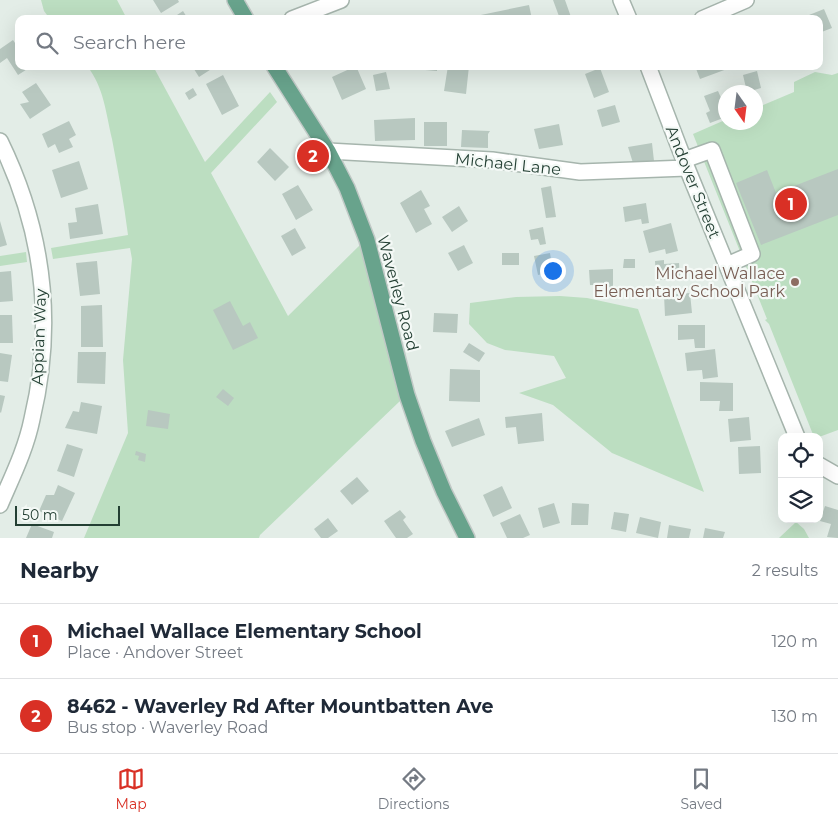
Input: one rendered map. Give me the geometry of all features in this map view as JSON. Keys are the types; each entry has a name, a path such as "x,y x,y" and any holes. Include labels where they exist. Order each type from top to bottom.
{"main road":[{"path":"235,0 244,15"},
{"name":"Waverley Road","path":"277,70 328,151 347,188 367,240 407,395 444,492 467,538"}],"street":[{"path":"302,15 340,0"},
{"path":"621,0 627,15"},
{"path":"711,15 746,0"},
{"name":"Andover Street","path":"650,70 795,433"},
{"name":"Appian Way","path":"0,141 13,167 29,212 43,296 40,376 32,420 16,468 0,505"},
{"name":"Michael Lane","path":"328,151 492,160 580,172 686,164 712,150 752,254 727,265"},
{"path":"823,467 838,476"}],"green space":[{"path":"41,0 117,0 125,15 47,15"},
{"path":"90,70 155,70 205,162 270,92 277,102 211,173 288,316 361,244 400,401 259,538 84,538 128,433 123,360 132,259 130,248 53,259 51,248 128,235 119,175 106,110"},
{"name":"Michael Wallace Elementary School Park","path":"815,72 832,75 838,73 838,430 823,436 823,433 812,433 769,324 765,320 767,319 693,134 718,123 718,130 763,130 763,105 794,92 794,82"},
{"path":"26,252 27,262 0,266 0,256"},
{"path":"560,296 587,298 638,309 704,492 612,453 553,405 519,393 566,378 554,356 505,350 487,343 469,324 470,303 516,297"},
{"path":"797,523 804,529 809,538 779,538"}],"building":[{"path":"153,0 178,0 179,2 161,13"},
{"path":"553,0 565,0 570,15 559,15"},
{"path":"529,5 531,15 481,15"},
{"path":"824,9 832,28 823,31 823,15 809,15"},
{"path":"183,11 186,15 177,15"},
{"path":"13,40 15,43 15,70 26,70 18,75 7,58 0,63 0,49"},
{"path":"195,70 210,70 199,77"},
{"path":"347,70 358,70 366,89 342,100 332,77"},
{"path":"447,70 469,70 466,94 444,91"},
{"path":"601,70 609,92 594,98 585,74"},
{"path":"697,70 724,70 700,79"},
{"path":"757,71 760,85 745,85 743,75"},
{"path":"386,72 390,89 376,91 373,75"},
{"path":"223,75 239,106 222,115 206,84"},
{"path":"36,83 51,105 30,119 20,104 29,102 22,92"},
{"path":"193,88 197,95 189,100 185,93"},
{"path":"718,91 718,120 710,123 706,113 710,111 704,96"},
{"path":"615,105 620,122 602,127 597,110"},
{"path":"415,118 415,140 375,141 374,120"},
{"path":"69,121 76,135 69,139 73,147 59,153 55,144 48,148 42,134"},
{"path":"424,122 447,122 447,146 424,146"},
{"path":"559,124 563,145 539,149 534,129"},
{"path":"462,130 490,131 488,134 488,148 461,147"},
{"path":"652,143 654,161 633,163 628,147"},
{"path":"270,148 289,167 275,181 257,162"},
{"path":"79,161 88,189 61,198 52,170"},
{"path":"838,169 838,215 761,245 736,183 767,170 776,193"},
{"path":"298,185 313,210 296,220 282,194"},
{"path":"551,186 556,217 546,218 541,188"},
{"path":"421,190 430,206 424,209 432,224 416,233 400,203"},
{"path":"646,203 649,223 642,224 641,219 625,222 623,207"},
{"path":"98,204 103,234 70,239 68,223 77,222 75,208"},
{"path":"459,206 468,221 452,232 442,217"},
{"path":"0,221 7,245 0,247"},
{"path":"671,223 678,251 666,254 665,249 649,253 643,231"},
{"path":"543,227 546,244 540,245 538,239 531,240 529,230"},
{"path":"295,228 306,248 292,256 281,236"},
{"path":"464,245 473,263 458,271 448,253"},
{"path":"502,253 519,253 519,265 502,265"},
{"path":"550,253 553,272 538,275 534,256"},
{"path":"624,259 635,259 635,268 623,268"},
{"path":"664,260 664,264 679,263 680,279 656,280 655,261"},
{"path":"97,261 100,294 80,296 76,263"},
{"path":"613,269 613,292 597,292 597,285 590,285 589,270"},
{"path":"11,271 13,301 0,302 0,272"},
{"path":"690,293 692,313 665,316 664,295"},
{"path":"230,301 243,326 250,322 258,338 233,350 213,310"},
{"path":"102,305 103,347 81,347 81,306"},
{"path":"434,313 458,314 457,333 433,332"},
{"path":"0,315 12,315 13,343 0,343"},
{"path":"678,325 705,325 705,348 695,348 694,339 678,340"},
{"path":"469,343 485,353 479,362 463,352"},
{"path":"715,349 718,377 703,379 702,370 687,371 685,353"},
{"path":"78,352 106,352 105,384 77,383"},
{"path":"0,353 12,355 8,382 0,381"},
{"path":"450,369 480,370 480,402 449,401"},
{"path":"700,382 733,383 733,411 719,411 720,401 700,401"},
{"path":"223,389 234,398 228,406 216,397"},
{"path":"0,395 5,396 1,413 0,412"},
{"path":"81,402 102,406 97,434 65,428 73,411 79,412"},
{"path":"148,410 170,414 168,429 146,426"},
{"path":"542,413 544,441 518,444 516,427 506,428 505,417"},
{"path":"749,417 751,440 730,442 728,419"},
{"path":"479,418 485,435 452,447 445,431"},
{"path":"67,444 83,449 74,477 57,471"},
{"path":"760,446 761,473 739,474 738,447"},
{"path":"136,451 146,454 145,462 138,460 139,456 135,455"},
{"path":"357,477 369,491 352,505 340,491"},
{"path":"58,485 75,493 62,521 39,511 46,495 54,495"},
{"path":"502,486 512,508 493,517 483,495"},
{"path":"554,503 560,523 543,528 538,508"},
{"path":"572,503 589,504 588,525 571,525"},
{"path":"825,506 838,510 838,538 827,537 831,524 823,522"},
{"path":"400,510 406,517 403,520 413,534 407,538 396,538 384,521"},
{"path":"614,512 629,514 626,532 611,529"},
{"path":"520,514 530,535 523,538 507,538 500,523"},
{"path":"640,517 661,522 658,538 636,533"},
{"path":"328,518 338,531 328,538 321,538 314,529"},
{"path":"32,524 54,532 52,538 26,538"},
{"path":"669,525 691,529 689,538 667,538"},
{"path":"705,528 725,532 723,538 703,538"}],"place":[{"name":"8462 - Waverley Rd After Mountbatten Ave","path":"313,156"},
{"name":"Michael Wallace Elementary School","path":"791,204"},
{"name":"Michael Wallace Elementary School Park","path":"795,282"}]}
